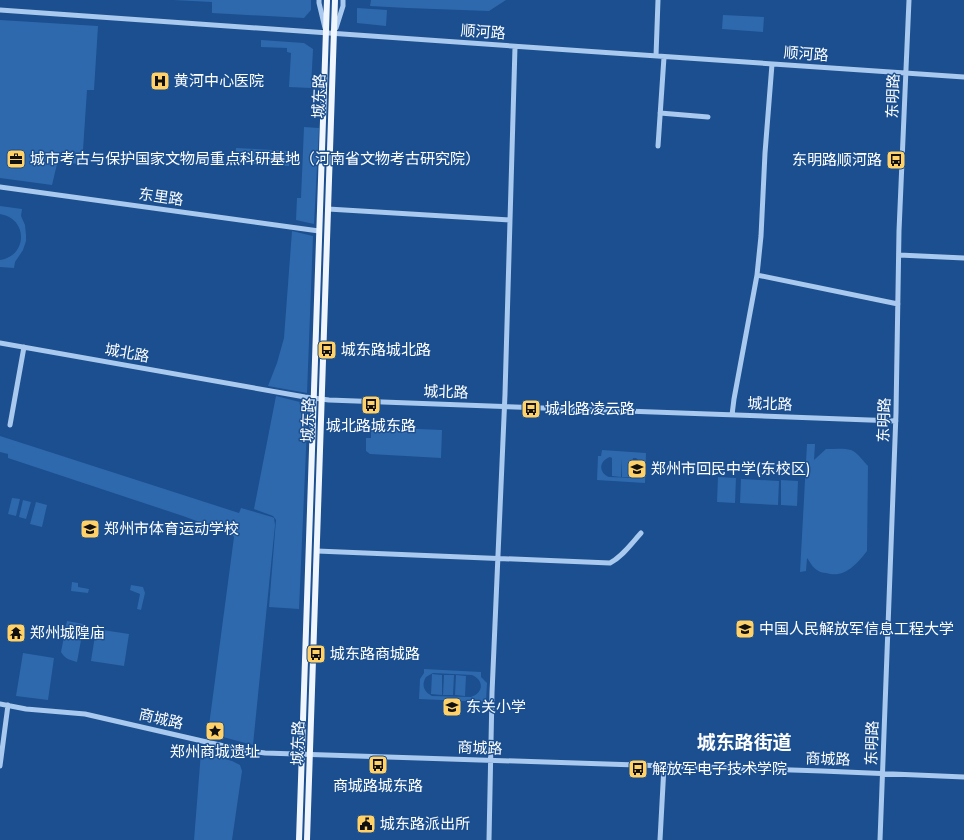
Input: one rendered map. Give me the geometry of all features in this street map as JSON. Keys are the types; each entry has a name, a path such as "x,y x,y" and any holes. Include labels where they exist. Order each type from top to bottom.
{"main road":[{"name":"城东路","path":"300,840 327,0"},
{"name":"城东路","path":"308,840 335,0"}],"street":[{"path":"319,0 318,3 326,33"},
{"path":"334,33 343,6 343,0"},
{"path":"656,56 658,0"},
{"name":"东明路","path":"880,840 896,421 899,255 909,0"},
{"name":"顺河路","path":"0,10 515,47 964,77"},
{"path":"489,840 492,693 504,406 515,47"},
{"path":"658,146 664,57"},
{"path":"732,415 757,275 761,236 765,153 772,64"},
{"path":"660,113 708,117"},
{"name":"东里路","path":"0,187 319,231"},
{"path":"328,209 510,220"},
{"path":"899,255 964,258"},
{"path":"757,275 898,304"},
{"name":"城北路","path":"0,343 322,399 896,421"},
{"path":"10,425 24,347"},
{"path":"317,551 610,563 621,556 641,533"},
{"name":"商城路","path":"0,704 26,709 85,714 243,750 265,753 964,777"},
{"path":"0,766 8,705"},
{"path":"660,840 664,766"}],"shaded area":[{"path":"173,0 311,0 311,10 304,18 212,13 212,2"},
{"path":"371,0 506,0 489,11 370,6"},
{"path":"357,8 387,10 386,26 357,23"},
{"path":"723,15 764,17 763,32 722,29"},
{"path":"0,20 98,26 94,90 87,90 82,165 58,160 52,185 0,178"},
{"path":"261,40 304,43 313,49 311,88 289,87 291,53 287,52 287,48 261,47"},
{"path":"304,127 319,128 314,224 296,220 297,198 301,198"},
{"path":"236,148 290,151 289,166 235,163"},
{"path":"0,206 22,209 21,216 25,225 26,241 23,250 15,262 14,268 0,267 0,260 9,257 16,252 20,245 20,229 16,222 9,217 0,214"},
{"path":"292,231 313,236 307,393 268,386 277,363 284,338"},
{"path":"276,396 308,404 299,609 269,607 276,520 273,516 254,509"},
{"path":"371,427 442,430 441,458 370,454 366,451 366,438 371,438"},
{"path":"0,436 239,513 241,508 274,518 275,525 253,745 208,733 234,537 232,534 183,516 8,458 8,454 0,452"},
{"path":"807,444 815,444 814,460 826,449 845,449 856,453 868,466 867,551 850,569 839,574 822,573 813,566 807,558 806,571 800,572"},
{"path":"602,450 646,453 645,483 597,480 598,456 601,456","holes":["610,457 612,458 612,476 621,477 622,458 622,477 631,477 633,458 639,460 642,466 640,474 635,478 609,477 605,475 601,467 602,464 606,459"]},
{"path":"718,477 736,478 735,503 717,502"},
{"path":"741,479 779,481 778,505 740,503"},
{"path":"781,480 798,481 797,506 781,505"},
{"path":"12,498 20,499 16,516 8,514"},
{"path":"23,500 31,502 26,519 19,517"},
{"path":"36,502 47,505 42,527 30,524"},
{"path":"72,582 78,583 78,587 89,589 88,593 71,591"},
{"path":"131,585 143,587 145,593 141,610 137,609 140,594 130,590"},
{"path":"67,621 84,624 77,662 66,658 61,652"},
{"path":"96,629 129,634 124,666 91,661"},
{"path":"23,653 54,658 48,700 16,696"},
{"path":"424,669 481,672 481,677 487,683 486,702 419,699 420,679 424,673","holes":["433,673 472,675 479,680 481,686 478,693 471,697 432,696 424,688 424,680"]},
{"path":"432,674 442,675 442,695 431,694"},
{"path":"444,675 454,675 453,695 443,695"},
{"path":"456,675 466,676 465,696 455,695"},
{"path":"201,752 232,761 240,765 242,771 232,840 194,840"}],"place":[{"name":"黄河中心医院","path":"160,81"},
{"name":"城市考古与保护国家文物局重点科研基地（河南省文物考古研究院）","path":"16,159"},
{"name":"东明路顺河路","path":"896,160"},
{"name":"城东路城北路","path":"327,350"},
{"name":"城北路城东路","path":"371,405"},
{"name":"城北路凌云路","path":"531,409"},
{"name":"郑州市回民中学(东校区)","path":"637,469"},
{"name":"郑州市体育运动学校","path":"90,529"},
{"name":"中国人民解放军信息工程大学","path":"745,629"},
{"name":"郑州城隍庙","path":"16,633"},
{"name":"城东路商城路","path":"316,654"},
{"name":"东关小学","path":"452,707"},
{"name":"郑州商城遗址","path":"215,731"},
{"name":"商城路城东路","path":"378,765"},
{"name":"解放军电子技术学院","path":"638,769"},
{"name":"城东路派出所","path":"366,824"}],"district":[{"name":"城东路街道","path":"744,742"}]}
